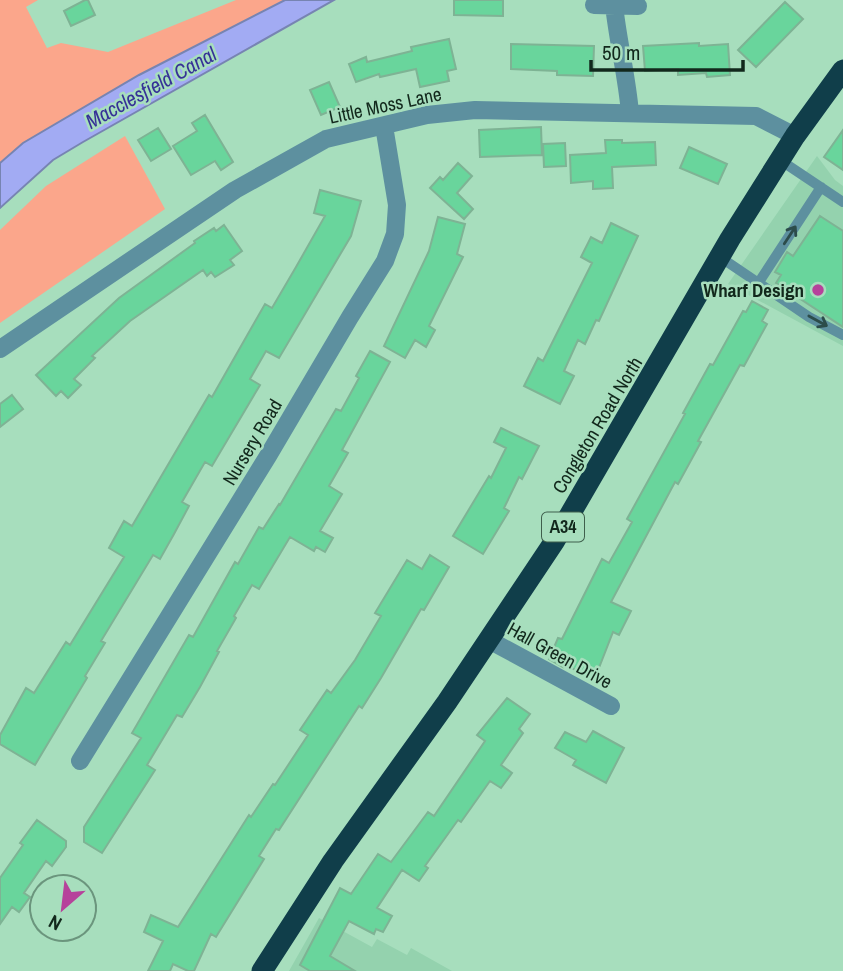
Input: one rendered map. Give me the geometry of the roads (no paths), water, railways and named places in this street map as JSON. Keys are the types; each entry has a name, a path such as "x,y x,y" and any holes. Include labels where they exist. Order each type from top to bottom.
{"highway":[{"name":"Congleton Road North","path":"262,971 333,861 447,702 554,542 720,257 795,136 843,70"}],"street":[{"path":"594,5 638,6"},
{"path":"614,5 627,76 630,113"},
{"name":"Little Moss Lane","path":"0,349 236,190 326,139 427,114 475,110 755,116 795,136"},
{"name":"Nursery Road","path":"80,761 385,261 395,234 397,205 383,126"},
{"name":"Hall Green Drive","path":"489,640 611,706"}],"lane":[{"path":"780,160 843,202"},
{"path":"759,282 821,187"},
{"path":"720,257 809,317 843,335"}],"water":[{"name":"Macclesfield Canal","path":"285,0 334,0 53,160 0,208 0,163 23,143 139,75"}],"place":[{"name":"Wharf Design","path":"818,290"}]}
